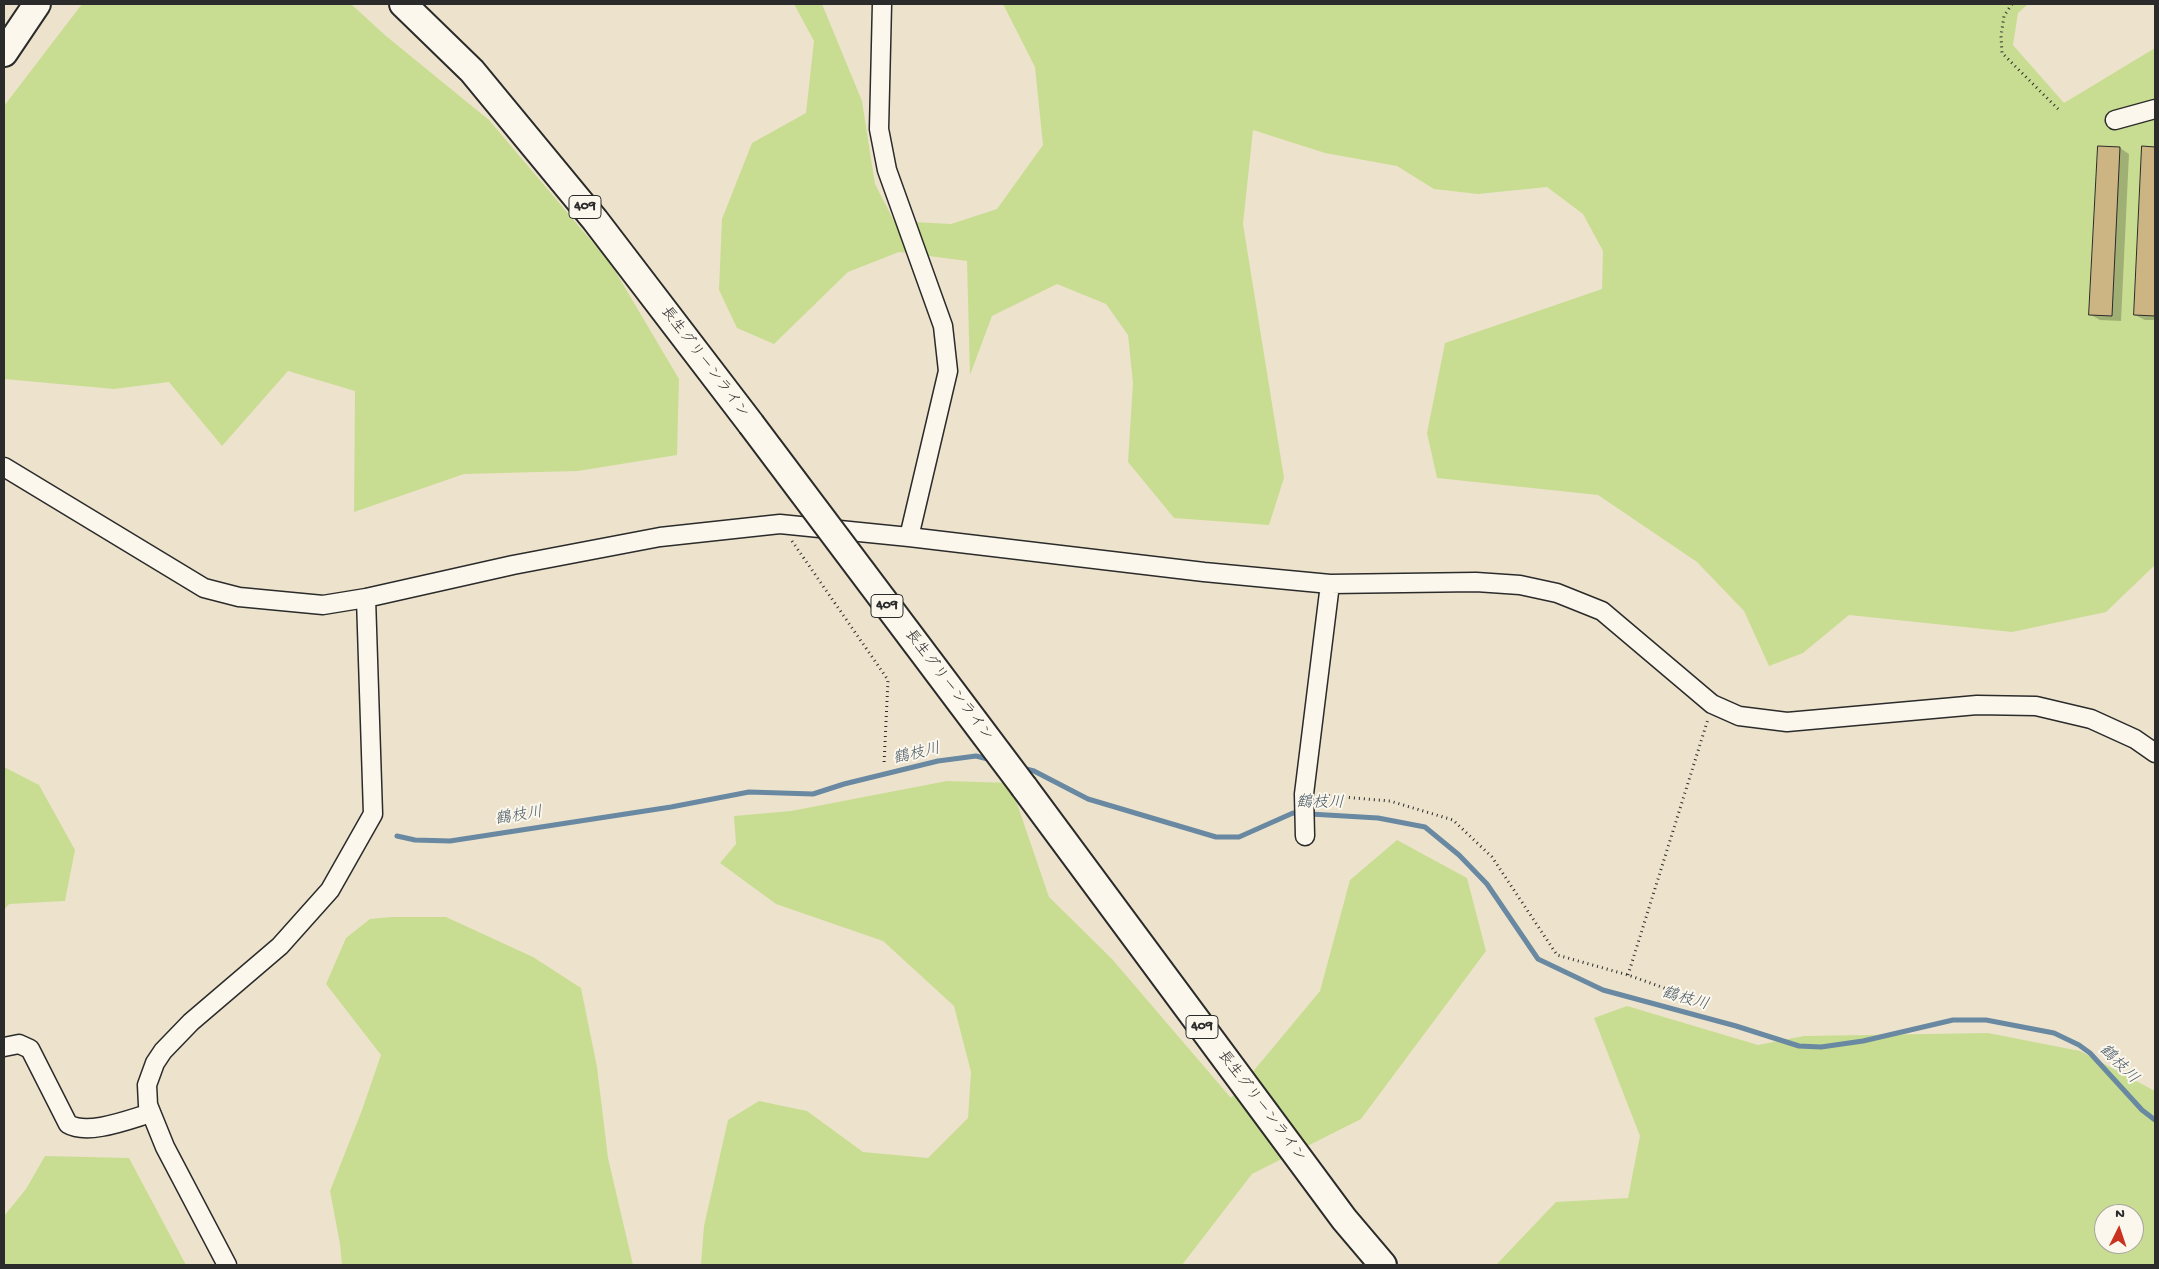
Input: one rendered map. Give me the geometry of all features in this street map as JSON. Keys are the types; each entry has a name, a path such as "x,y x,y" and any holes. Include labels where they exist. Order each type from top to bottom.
{"highway":[{"path":"4,53 38,4"},
{"name":"長生グリーンライン","path":"403,4 478,78 595,220 1024,787 1344,1219 1383,1265"}],"street":[{"path":"882,4 879,129 888,170 943,326 948,371 909,537"},
{"path":"2115,120 2155,110"},
{"path":"4,467 105,530 204,588 239,597 323,605 366,598 513,565 660,537 780,524 909,537 1204,572 1330,584 1476,582 1520,585 1557,592 1602,611 1712,704 1739,716 1787,722 1977,705 2036,706 2091,719 2135,739 2155,753"},
{"path":"1305,836 1304,794 1330,584"},
{"path":"227,1265 165,1147 148,1105 147,1085 154,1063 163,1051 191,1022 287,939 330,890 373,814 366,598"},
{"path":"4,1047 19,1044 30,1049 68,1124 75,1128 93,1128 151,1113"}],"path":[{"path":"2012,4 2004,16 2001,36 2002,53 2058,109"},
{"path":"780,524 888,680 884,764"},
{"path":"1628,975 1712,704"},
{"path":"1304,794 1390,801 1453,820 1492,857 1557,955 1628,975 1692,998"}],"green space":[{"path":"82,4 351,4 386,36 489,120 611,264 679,379 677,455 578,471 464,474 354,512 355,391 288,371 222,446 169,382 114,389 4,379 4,106"},
{"path":"794,4 822,4 862,101 875,184 894,221 951,224 997,209 1043,145 1035,67 1003,4 2028,4 2018,13 2013,45 2064,103 2155,48 2155,565 2106,612 2012,632 1849,615 1803,653 1769,666 1744,611 1697,562 1598,495 1437,478 1427,433 1445,343 1602,289 1603,251 1583,214 1547,187 1478,194 1434,189 1397,166 1325,153 1253,130 1243,224 1284,478 1269,525 1174,518 1128,462 1133,383 1128,335 1106,304 1057,284 992,316 970,375 967,261 899,252 848,272 774,344 737,328 719,290 722,219 752,143 806,113 814,41"},
{"path":"4,767 39,785 75,850 65,901 9,904 4,910"},
{"path":"947,781 1010,783 1049,897 1112,959 1231,1098 1320,991 1350,880 1397,840 1467,878 1486,951 1361,1119 1252,1174 1182,1265 701,1265 704,1226 728,1120 759,1101 807,1111 863,1152 928,1158 968,1118 971,1072 954,1006 883,941 776,904 720,863 736,844 734,816 791,811"},
{"path":"446,917 533,957 581,988 597,1067 608,1158 633,1265 342,1265 330,1191 362,1110 381,1055 326,984 346,938 370,919"},
{"path":"1627,1006 1758,1045 1804,1036 1988,1033 2080,1051 2155,1091 2155,1265 1496,1265 1556,1202 1628,1198 1640,1136 1594,1018"},
{"path":"45,1156 129,1158 186,1265 4,1265 4,1216 26,1189"}],"building":[{"path":"2098,146 2120,147 2112,316 2089,315"},
{"path":"2142,146 2155,147 2155,316 2134,315"}],"waterway":[{"name":"鶴枝川","path":"397,836 415,840 450,841 671,807 749,792 813,794 844,784 938,761 976,756 992,760"},
{"name":"鶴枝川","path":"1022,768 1034,771 1088,799 1216,837 1239,837 1293,813 1378,818 1425,827 1459,855 1487,884 1538,959 1603,990 1736,1026 1799,1046 1821,1047 1863,1041 1953,1020 1986,1020 2054,1033 2079,1045 2090,1053 2142,1110 2155,1120"}]}
